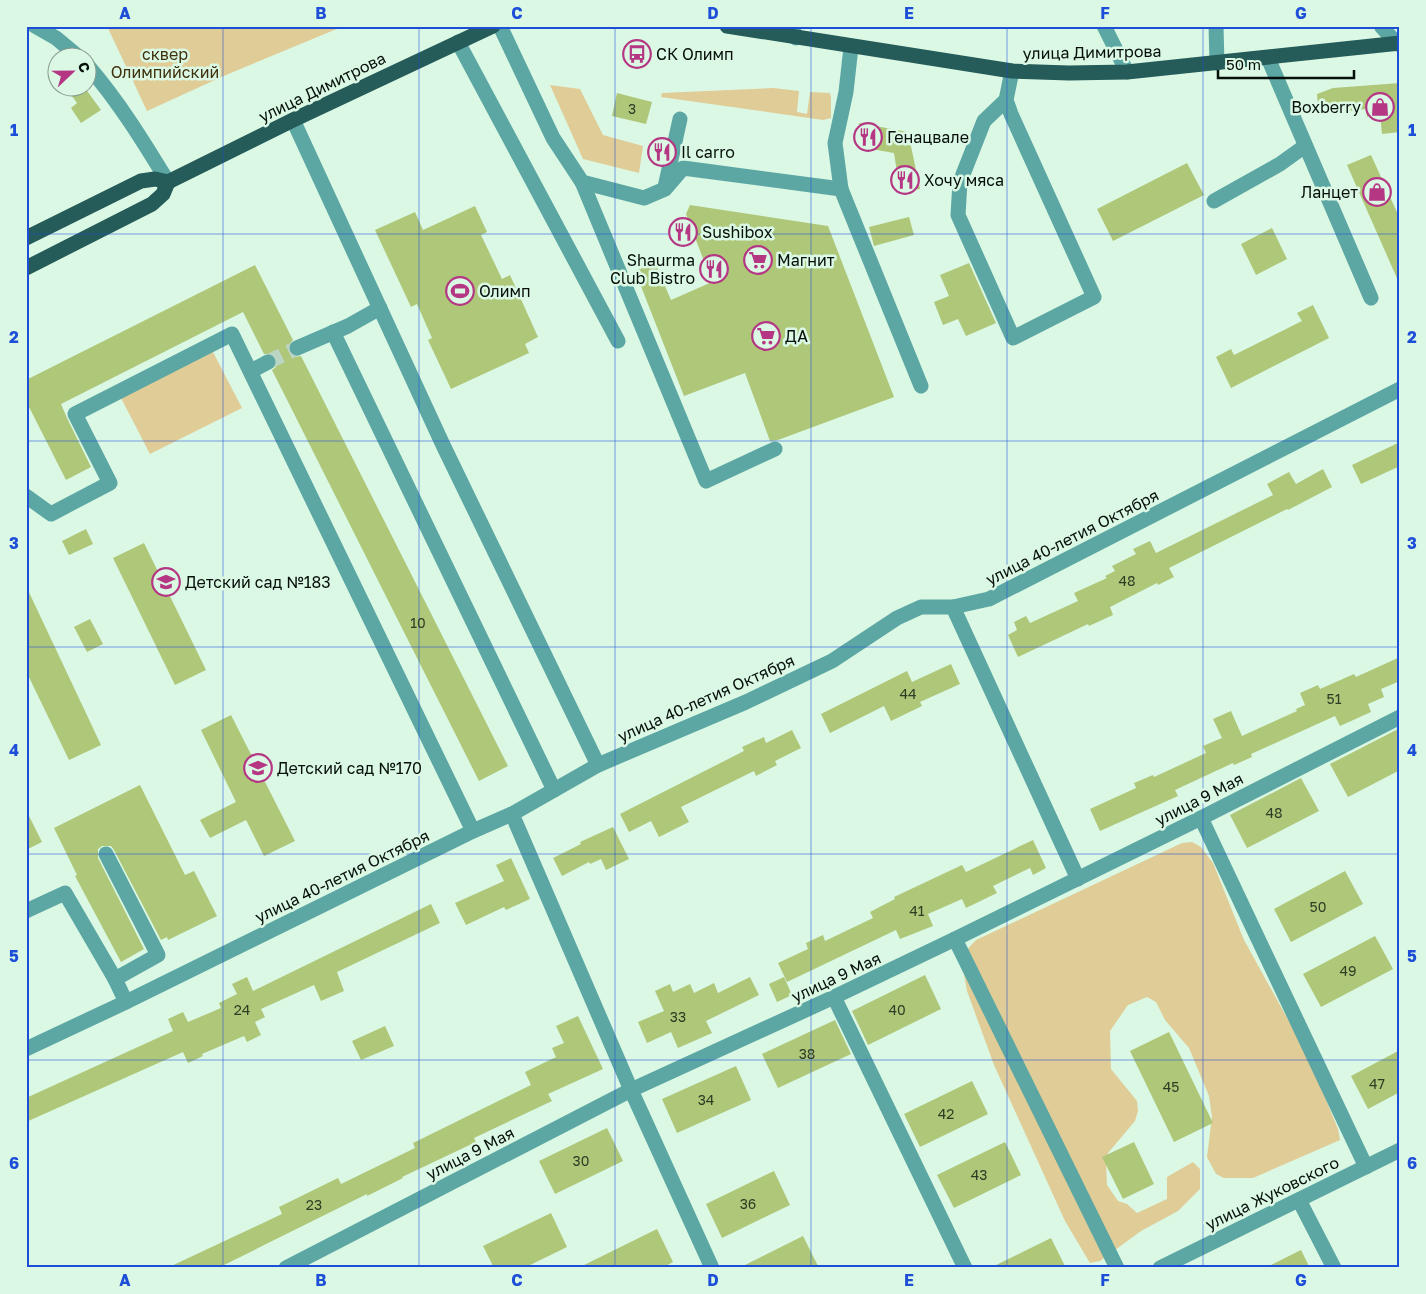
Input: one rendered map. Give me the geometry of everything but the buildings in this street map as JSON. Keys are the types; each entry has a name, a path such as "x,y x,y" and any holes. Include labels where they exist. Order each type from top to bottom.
{"main road":[{"name":"улица Димитрова","path":"26,268 152,204 163,194 168,182 293,120 493,26"},
{"name":"улица Димитрова","path":"727,26 794,32 851,47 1012,71 1069,73 1127,72 1398,43"},
{"path":"26,238 141,180 155,179 168,182"}],"street":[{"path":"35,26 56,38 68,48"},
{"path":"500,26 553,138 582,182 706,481 775,450"},
{"path":"1104,26 1127,72"},
{"path":"1216,26 1217,63"},
{"path":"1381,26 1398,43"},
{"path":"458,42 618,341"},
{"path":"851,47 846,92 835,143 841,189 921,386"},
{"path":"1268,58 1371,298"},
{"path":"1006,100 984,121 960,182 958,215 1013,338 1094,298 1011,114 1006,100 1012,71"},
{"path":"98,78 133,125 168,182"},
{"path":"665,189 680,119"},
{"path":"293,120 443,445 598,765"},
{"path":"1214,201 1280,164 1306,146"},
{"path":"582,182 644,198 665,189 683,168 841,189"},
{"path":"297,348 380,308"},
{"path":"333,332 554,790"},
{"path":"26,496 51,514 110,483 75,414 232,334 474,831"},
{"path":"251,371 268,362"},
{"name":"улица 40-летия Октября","path":"26,1050 512,814 598,765 746,702 832,661 897,618 921,607 952,607 989,599 1399,390"},
{"path":"952,607 1078,879"},
{"name":"улица 9 Мая","path":"286,1268 630,1090 956,939 1400,717"},
{"path":"512,814 630,1090 712,1268"},
{"path":"1201,818 1366,1167"},
{"path":"106,854 158,955 115,978"},
{"path":"26,911 65,893 115,978 126,1002"},
{"path":"956,939 1117,1268"},
{"path":"834,997 965,1268"},
{"name":"улица Жуковского","path":"1160,1268 1400,1150"},
{"path":"1299,1200 1334,1268"}],"green space":[{"name":"сквер Олимпийский","path":"107,26 344,26 226,75 147,111"},
{"path":"550,85 580,89 603,135 643,146 639,173 583,159"},
{"path":"773,88 799,91 797,112 807,114 810,92 830,93 831,118 823,120 661,97 662,93"},
{"path":"213,352 242,408 150,454 121,398"},
{"path":"1192,842 1201,847 1213,863 1244,940 1307,1054 1338,1129 1340,1140 1253,1178 1224,1178 1216,1174 1207,1157 1212,1117 1209,1096 1189,1048 1165,1020 1156,1002 1147,997 1128,1005 1110,1031 1111,1069 1137,1101 1138,1111 1135,1121 1108,1153 1106,1164 1107,1185 1118,1201 1127,1204 1137,1213 1167,1199 1167,1177 1193,1162 1200,1169 1200,1189 1178,1211 1141,1231 1100,1261 1090,1263 1065,1221 994,1065 967,991 962,963 963,954 976,940 1182,843"}],"tunnel":[{"path":"268,362 297,348"}],"place":[{"name":"СК Олимп","path":"637,54"},
{"name":"Boxberry","path":"1380,107"},
{"name":"Генацвале","path":"868,137"},
{"name":"Il carro","path":"662,152"},
{"name":"Хочу мяса","path":"905,180"},
{"name":"Ланцет","path":"1377,192"},
{"name":"Sushibox","path":"683,232"},
{"name":"Магнит","path":"758,260"},
{"name":"Shaurma Club Bistro","path":"714,269"},
{"name":"Олимп","path":"460,291"},
{"name":"ДА","path":"766,336"},
{"name":"Детский сад №183","path":"166,582"},
{"name":"Детский сад №170","path":"258,768"}]}
